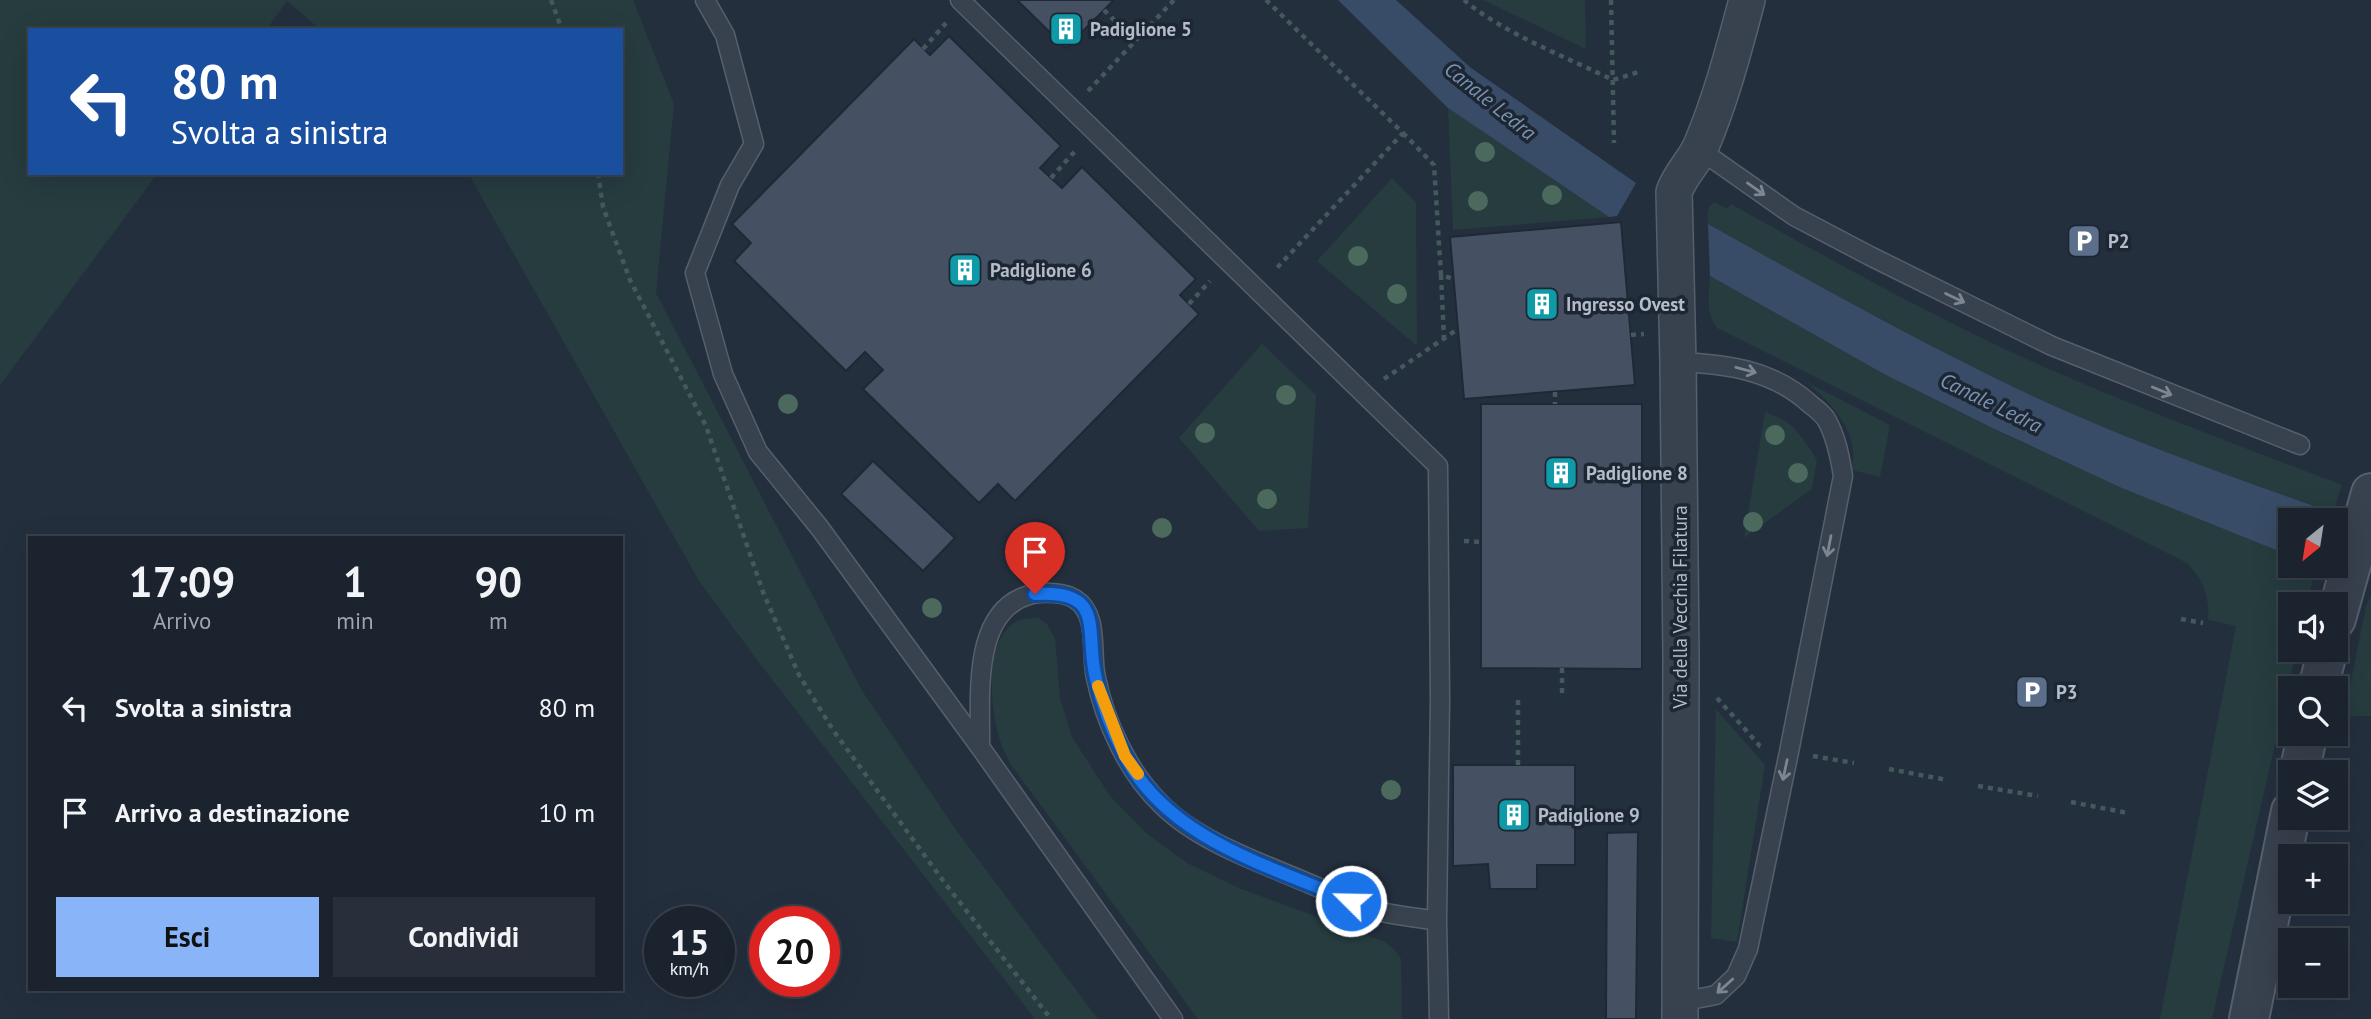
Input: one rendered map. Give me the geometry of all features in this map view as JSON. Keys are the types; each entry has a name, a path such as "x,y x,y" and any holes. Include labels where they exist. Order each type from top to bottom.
{"street":[{"name":"Via della Vecchia Filatura","path":"1680,1011 1681,657 1674,192 1678,181 1700,150 1713,117 1747,0"},
{"path":"2344,592 2367,509"},
{"path":"2249,1019 2287,830"}],"lane":[{"path":"705,0 725,35 754,144 730,185 695,273 723,374 758,452 819,527 980,747 1173,1019"},
{"path":"962,2 1438,466 1439,1019"},
{"path":"1700,150 1794,215 1870,256 2052,346 2300,445"},
{"path":"1678,362 1737,367 1762,374 1796,391 1825,417 1839,450 1843,476 1748,949 1736,976 1716,995 1680,1011"},
{"path":"980,747 982,655 996,621 1006,608 1021,598 1035,594 1064,595 1075,599 1090,618 1096,677 1108,717 1125,756 1160,804 1185,825 1218,843 1373,910 1437,921"}],"path":[{"path":"551,0 561,28"},
{"path":"1071,109 1174,0"},
{"path":"1266,0 1434,165 1444,338"},
{"path":"1464,0 1476,10 1530,40 1613,80 1642,71"},
{"path":"1611,0 1614,143"},
{"path":"923,49 962,2"},
{"path":"1104,10 1135,41"},
{"path":"1051,178 1093,130"},
{"path":"1256,289 1402,134"},
{"path":"598,175 603,207 630,280 706,426 763,592 799,675 833,730 944,882 1051,1019"},
{"path":"1441,275 1453,279"},
{"path":"1363,393 1458,329"},
{"path":"1555,392 1555,404"},
{"path":"2181,619 2203,623"},
{"path":"1681,657 1760,746 1768,748"},
{"path":"1562,668 1562,698"},
{"path":"1518,699 1518,765"},
{"path":"1809,755 1854,763"},
{"path":"1889,769 1947,780"},
{"path":"1978,786 2038,796"},
{"path":"2071,802 2128,813"}],"green space":[{"path":"0,0 633,0 674,104 656,293 861,689 956,830 1098,1019 1035,1019 757,660 699,581 469,175 623,175 623,28 319,28 287,1 267,28 28,28 28,175 157,175 0,385"},
{"path":"1483,0 1585,0 1586,49"},
{"path":"1448,108 1609,217 1453,230"},
{"path":"1392,178 1416,202 1417,346 1317,261"},
{"path":"1714,202 1727,209 1731,204 1838,264 2022,357 2141,407 2342,485 2335,508 2319,508 2137,441 1982,372 1708,224 1711,204"},
{"path":"1710,276 1884,373 1991,428 2137,493 2278,550 2278,578 2313,579 2310,592 2278,592 2278,662 2294,662 2291,676 2278,676 2278,732 2212,1019 2160,1019 2236,626 2208,620 2204,589 2187,563 1717,328 1709,310"},
{"path":"1262,344 1316,395 1308,528 1259,531 1179,438"},
{"path":"1806,382 1890,425 1880,477 1852,470 1852,443 1842,420 1826,400"},
{"path":"1765,412 1790,425 1817,460 1812,489 1744,538"},
{"path":"2371,596 2371,716 2348,716 2348,696 2366,606"},
{"path":"1039,618 1047,624 1055,638 1060,698 1072,737 1110,796 1145,832 1187,863 1239,888 1385,942 1401,959 1402,1019 1198,1019 1012,766 1002,746 992,695 994,656 1009,627 1023,619"},
{"path":"1716,709 1765,765 1737,942 1711,938"}],"water":[{"name":"Canale Ledra","path":"1338,0 1396,0 1471,68 1636,183 1617,216 1609,217 1448,108"},
{"name":"Canale Ledra","path":"1708,224 1903,331 2022,391 2137,441 2319,508 2278,508 2278,551 2122,488 1990,427 1886,375 1710,276"}],"building":[{"name":"Padiglione 5","path":"1017,0 1114,0 1066,48"},
{"name":"Padiglione 6","path":"949,36 1061,146 1040,168 1062,188 1082,167 1196,279 1180,295 1199,314 1015,501 998,484 979,503 863,389 883,370 865,352 846,371 734,261 751,243 732,224 914,39 930,55"},
{"name":"Ingresso Ovest","path":"1621,222 1635,385 1464,399 1450,237"},
{"name":"Padiglione 8","path":"1481,404 1642,404 1642,669 1481,668"},
{"path":"873,461 955,538 923,571 841,494"},
{"name":"Padiglione 9","path":"1453,765 1575,765 1575,865 1537,865 1537,889 1490,889 1488,864 1453,866"},
{"path":"1638,832 1636,1019 1606,1019 1607,833"}],"slow traffic":[{"path":"1098,686 1125,756 1138,774"}],"place":[{"name":"Padiglione 5","path":"1066,29"},
{"name":"P2","path":"2084,241"},
{"name":"Padiglione 6","path":"965,270"},
{"name":"Ingresso Ovest","path":"1542,304"},
{"name":"Padiglione 8","path":"1561,473"},
{"name":"P3","path":"2032,692"},
{"name":"Padiglione 9","path":"1514,815"}],"route":[{"path":"1035,594 1049,593 1075,599 1090,618 1096,677 1108,717 1125,756 1160,804 1185,825 1218,843 1351,901"}]}
